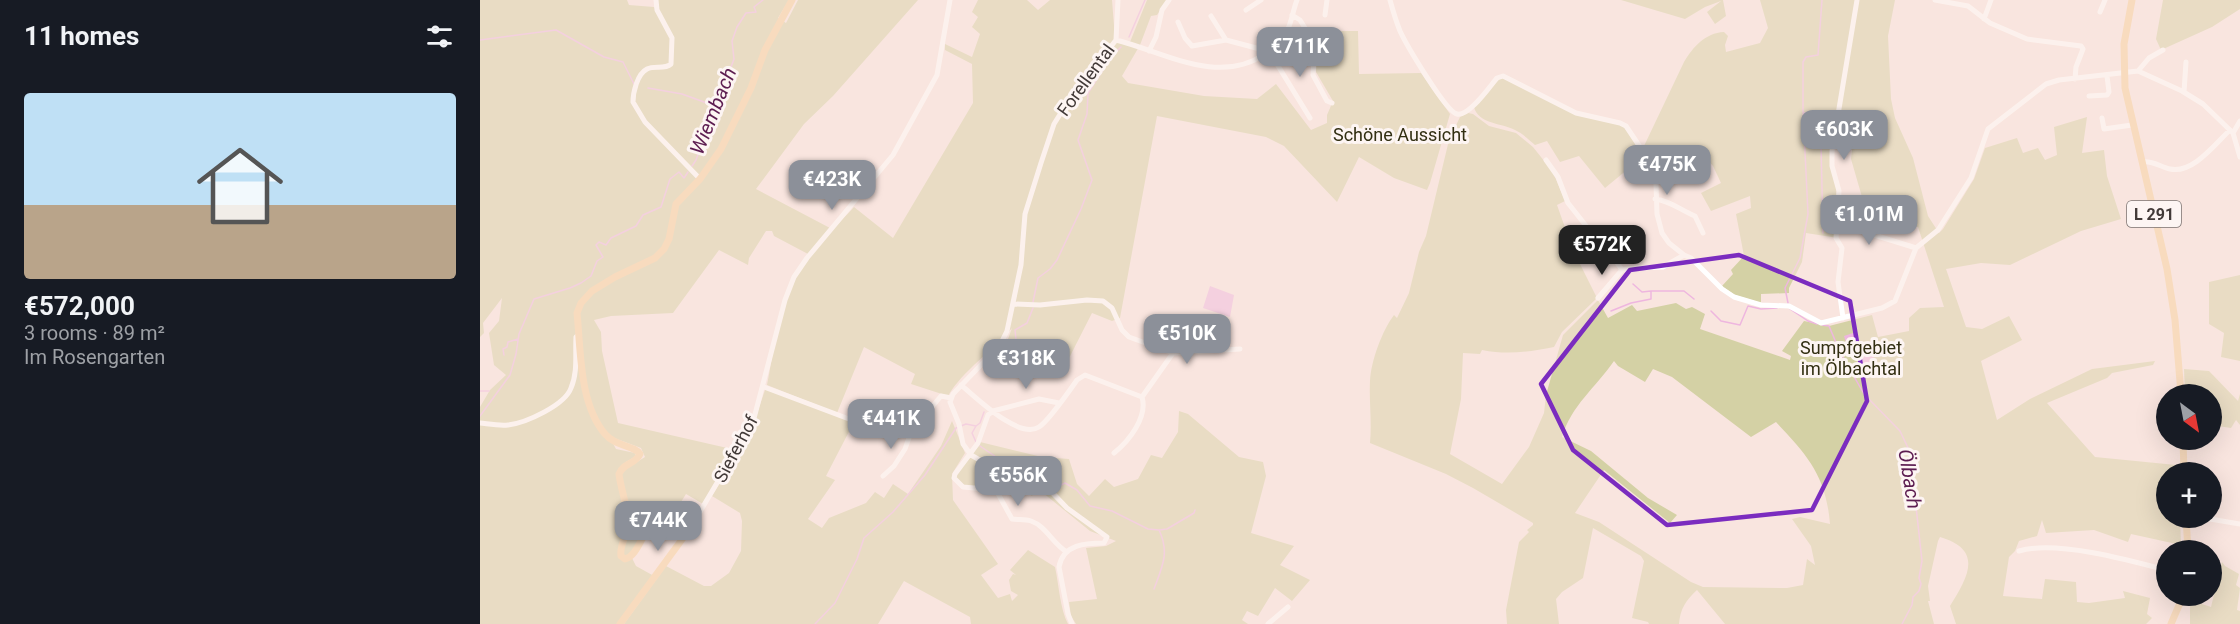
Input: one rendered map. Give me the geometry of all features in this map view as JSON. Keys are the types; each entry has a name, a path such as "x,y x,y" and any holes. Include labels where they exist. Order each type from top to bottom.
{"main road":[{"path":"620,624 682,542 683,537 665,525 654,524 647,530 630,557 625,559 621,556 628,519 619,474 622,468 638,459 640,454 635,449 613,442 598,423 583,382 577,313 581,303 604,284 660,254 669,239 676,204 700,179 716,156 752,88 765,50 792,0"},
{"name":"L 291","path":"2132,0 2124,44 2125,93 2167,269 2174,312 2180,384"},
{"path":"2171,624 2179,606"}],"street":[{"path":"656,0 657,10 672,38 671,64 666,68 644,71 636,87 633,102 645,122 700,179"},
{"name":"Sieferhof","path":"683,537 750,430 794,277 807,258 893,155 937,75 943,47 945,17 950,0"},
{"name":"Forellental","path":"951,398 1003,340 1021,264 1025,214 1054,124 1069,100 1116,40 1118,0"},
{"path":"1149,51 1156,38 1162,10 1169,0"},
{"path":"1246,10 1261,0"},
{"path":"1116,40 1212,68 1240,65 1256,60 1287,31 1297,0"},
{"path":"1325,15 1328,0"},
{"path":"1390,0 1401,33 1437,93 1454,113 1457,114 1470,108 1501,75 1576,112 1626,126 1652,165 1656,183 1655,199 1658,221 1665,239 1691,258 1722,289 1734,297 1761,305 1789,306 1821,323 1882,308 1895,301 1916,248 1936,232 1955,206 1971,178 1988,129 2046,84 2138,71 2184,92 2203,104 2231,132 2240,157"},
{"path":"1843,318 1838,282 1842,248 1836,238 1839,191 1832,166 1832,151 1857,0"},
{"path":"1935,0 1968,6 2002,30 2027,39 2080,46 2083,49 2076,67 2075,79"},
{"path":"1984,19 1991,0"},
{"path":"2100,12 2105,0"},
{"path":"1292,15 1300,20 1315,44 1313,75 1327,101 1332,103"},
{"path":"1211,16 1227,40"},
{"path":"1178,22 1185,38 1192,46 1227,40 1267,52 1310,118"},
{"path":"2138,71 2149,58 2163,50"},
{"path":"2184,92 2186,62"},
{"path":"2089,96 2107,95 2109,92 2107,76"},
{"path":"2102,118 2104,129 2132,125"},
{"path":"2142,162 2147,161 2171,170 2185,167 2231,132 2240,121"},
{"path":"1546,160 1558,177 1568,203 1587,227 1598,235 1622,270"},
{"path":"1655,199 1668,200 1684,212 1695,216 1703,233"},
{"path":"1860,199 1865,204 1868,233 1916,248"},
{"path":"1598,298 1622,270 1663,267 1684,255"},
{"path":"1013,304 1040,305 1087,300 1103,301 1112,308 1122,330 1129,337 1173,353 1240,349"},
{"path":"480,423 509,425 531,417 565,399 573,383 576,337 579,334"},
{"path":"1142,397 1173,353"},
{"path":"962,385 1011,426 1031,430 1041,426 1077,380 1085,375 1142,397"},
{"path":"764,387 857,422 894,427 911,432"},
{"path":"883,476 899,459 911,432 939,397 951,398 951,407 960,427 963,444 971,455 983,462 1028,473 1039,479 1067,508 1107,537 1104,543 1083,543 1067,552 1059,565 1072,624"},
{"path":"1114,453 1127,439 1142,416 1144,403 1142,397"},
{"path":"1059,403 1039,399 993,411 988,415 983,433 971,455 954,478 959,486 996,490 1012,519 1030,521 1039,525 1058,546 1067,552"},
{"path":"2222,521 2240,524"},
{"path":"2019,551 2055,549 2082,551 2156,568"},
{"path":"1268,624 1288,607"}],"highlighted area":[{"path":"1739,255 1850,301 1867,401 1812,510 1667,525 1573,450 1541,384 1630,270"}],"green space":[{"path":"480,0 627,0 629,5 654,7 673,37 658,10 656,0 789,0 778,18 786,23 798,0 918,0 833,96 804,124 756,189 830,228 808,254 774,236 772,231 766,231 749,258 748,265 719,250 673,313 611,316 594,320 601,332 602,351 618,423 736,450 703,504 686,494 668,523 660,520 650,523 630,554 636,566 654,576 618,624 480,624 480,407 490,390 506,375 494,365 489,333 499,321 502,298 483,323 484,333 480,337","holes":["609,436 641,448 645,457 624,470 626,462 636,456 635,453 616,449"]},
{"name":"Schöne Aussicht","path":"978,0 1027,0 1038,10 1050,0 1112,0 1115,38 1130,42 1147,0 1167,0 1157,15 1151,16 1140,45 1122,76 1128,83 1204,96 1257,99 1276,84 1311,130 1327,123 1327,115 1333,101 1316,72 1317,50 1326,47 1335,31 1358,31 1359,74 1421,73 1450,114 1430,183 1427,190 1394,178 1359,157 1337,202 1284,146 1266,137 1157,116 1120,318 1112,321 1092,313 1065,366 1059,362 1051,375 1035,370 1036,359 1008,339 1012,328 970,369 948,396 911,384 915,374 864,347 837,413 767,385 784,303 795,278 807,259 854,207 893,238 973,103 972,64 945,50 945,44 972,57 980,34 972,27 978,17 972,12"},
{"path":"1621,0 1723,0 1726,16 1715,24 1707,12 1721,1 1685,19"},
{"name":"Sumpfgebiet im Ölbachtal","path":"1760,0 1895,0 1888,36 1891,99 1895,118 1913,158 1928,216 1939,233 1974,179 1985,148 2017,138 2023,153 2038,148 2045,160 2057,155 2054,127 2087,117 2082,153 2104,150 2107,176 2121,219 2081,231 2010,265 1981,263 1946,269 1966,327 1982,329 2009,316 2022,340 1981,361 1997,420 2030,399 2092,369 2155,361 2153,365 2112,373 2107,378 2047,403 2095,457 2156,463 2156,528 2180,528 2181,540 2158,540 2131,534 2128,542 2094,530 2046,533 2042,520 2037,536 2019,541 2015,551 2009,557 2003,596 2042,599 2045,579 2076,582 2077,602 2089,603 2125,598 2123,591 2150,598 2147,614 2152,618 2146,624 1956,624 1950,606 1966,575 1967,557 1963,549 1940,537 1928,586 1930,601 1928,601 1934,624 1725,624 1697,590 1684,605 1679,624 1649,624 1632,618 1644,561 1641,556 1593,528 1583,578 1562,592 1556,599 1559,624 1507,624 1506,610 1519,542 1529,532 1527,530 1533,523 1446,474 1370,443 1370,381 1375,356 1385,329 1394,315 1397,318 1409,293 1419,252 1426,236 1449,140 1460,117 1468,113 1489,126 1516,133 1533,147 1553,172 1565,201 1557,205 1573,250 1597,298 1562,332 1554,347 1518,352 1482,350 1480,354 1463,353 1461,399 1450,454 1502,484 1529,447 1544,413 1546,395 1563,335 1598,300 1608,318 1632,305 1637,311 1676,303 1686,309 1692,307 1705,314 1700,329 1790,360 1791,356 1782,351 1804,321 1829,326 1872,315 1878,337 1909,331 1909,318 1920,308 1944,307 1918,227 1876,218 1874,233 1869,232 1866,199 1862,197 1851,159 1854,133 1865,134 1873,129 1873,120 1876,119 1873,111 1841,110 1835,138 1833,165 1836,176 1838,238 1806,233 1802,262 1789,288 1789,293 1761,294 1761,303 1735,295 1722,286 1733,274 1731,270 1744,256 1736,214 1751,208 1750,196 1711,211 1701,193 1721,183 1713,166 1699,150 1653,163 1644,146 1684,62 1700,42 1711,35 1724,32 1728,36 1725,45 1726,52 1760,43 1768,28","holes":["1614,361 1618,366 1645,382 1653,369 1672,377 1751,437 1776,422 1806,456 1824,492 1830,524 1800,517 1792,519 1811,546 1815,565 1807,559 1803,585 1787,588 1703,587 1691,582 1599,522 1575,513 1604,470 1670,523 1677,515 1648,498 1591,451 1562,437 1571,416"]},
{"path":"2163,0 2240,0 2240,9 2212,27 2161,50 2156,39"},
{"path":"1501,77 1571,112 1618,124 1625,128 1645,155 1605,188 1579,156 1560,162 1547,141 1535,145 1518,131 1485,120 1476,113 1474,107"},
{"path":"2240,275 2240,361 2221,357 2224,333 2209,324 2209,282"},
{"path":"2184,369 2209,371 2222,384 2185,384"},
{"path":"2222,384 2238,401 2240,394 2240,425 2236,420 2231,428 2222,427"},
{"path":"765,390 771,390 854,422 826,476 835,480 808,519 822,528 829,518 866,503 875,492 884,498 893,484 908,494 941,446 952,421 965,453 952,474 953,500 998,564 981,575 998,598 1010,594 1012,601 1018,595 1011,591 1009,580 1013,574 1016,575 1010,570 1028,550 1055,567 1061,604 1068,624 971,624 970,617 904,581 878,624 624,624 666,566 704,586 711,586 729,573 741,551 742,521 740,513 712,496 751,431"},
{"path":"1179,411 1188,414 1239,457 1263,462 1266,476 1251,533 1294,546 1280,565 1310,580 1292,601 1275,588 1258,616 1247,611 1242,620 1248,624 1076,624 1071,616 1069,602 1097,599 1086,548 1106,546 1116,541 1090,531 1037,488 1032,496 1008,475 996,490 961,484 957,481 956,474 980,442 1042,457 1069,459 1077,484 1089,496 1105,479 1114,487 1138,479 1151,455 1162,458 1178,432"},
{"path":"2222,562 2239,574 2236,585 2240,588 2237,610 2240,611 2240,624 2190,624 2190,606 2222,606"}],"shaded area":[{"path":"1210,286 1234,295 1230,317 1203,308"},
{"path":"1853,333 1859,337 1858,341 1861,346 1866,345 1874,357 1868,368 1847,346 1844,336"}],"waterway":[{"name":"Wiembach","path":"692,166 734,59 732,41 737,27 746,13 756,12 754,7 763,0"},
{"path":"1129,37 1145,0"},
{"name":"Ölbach","path":"1788,303 1785,288 1800,258 1808,214 1803,62 1806,57 1818,55 1822,0"},
{"path":"480,40 556,30 604,57 623,62 634,84"},
{"path":"1033,302 1038,278 1057,260 1092,180 1078,140 1087,114 1088,93 1111,57 1121,47"},
{"path":"648,88 682,94 715,106"},
{"path":"1804,113 1813,112 1821,144 1823,233"},
{"name":"Wiembach","path":"480,416 510,375 519,334 534,299 570,288 591,276 597,261 603,257 596,245 599,242 606,245 611,238 636,226 643,215 661,207 670,179 679,172 684,178 688,172"},
{"path":"1633,284 1642,292 1651,291"},
{"path":"1611,311 1631,303 1651,299 1651,291 1684,291 1694,299"},
{"path":"1711,311 1721,321 1740,325 1748,306 1761,309 1777,308"},
{"path":"1012,343 1016,339 1015,330 1027,323 1033,308"},
{"name":"Ölbach","path":"1790,309 1817,324"},
{"name":"Ölbach","path":"1822,325 1829,326 1840,352 1864,394 1900,431 1910,452 1922,561 1919,578 1921,584 1902,624"},
{"path":"504,355 503,349 507,347 508,342 518,339"},
{"path":"480,391 489,391"},
{"path":"815,624 835,603 857,559 864,538 893,512 925,475 956,428 966,424 976,426 980,423 984,412"},
{"path":"976,426 972,433 976,442"},
{"path":"980,446 996,457 1037,463 1061,485 1065,483 1077,490 1090,506 1112,511 1148,529 1159,530 1164,553 1162,567 1154,589"},
{"path":"1159,530 1167,529 1194,513 1195,510"}]}
